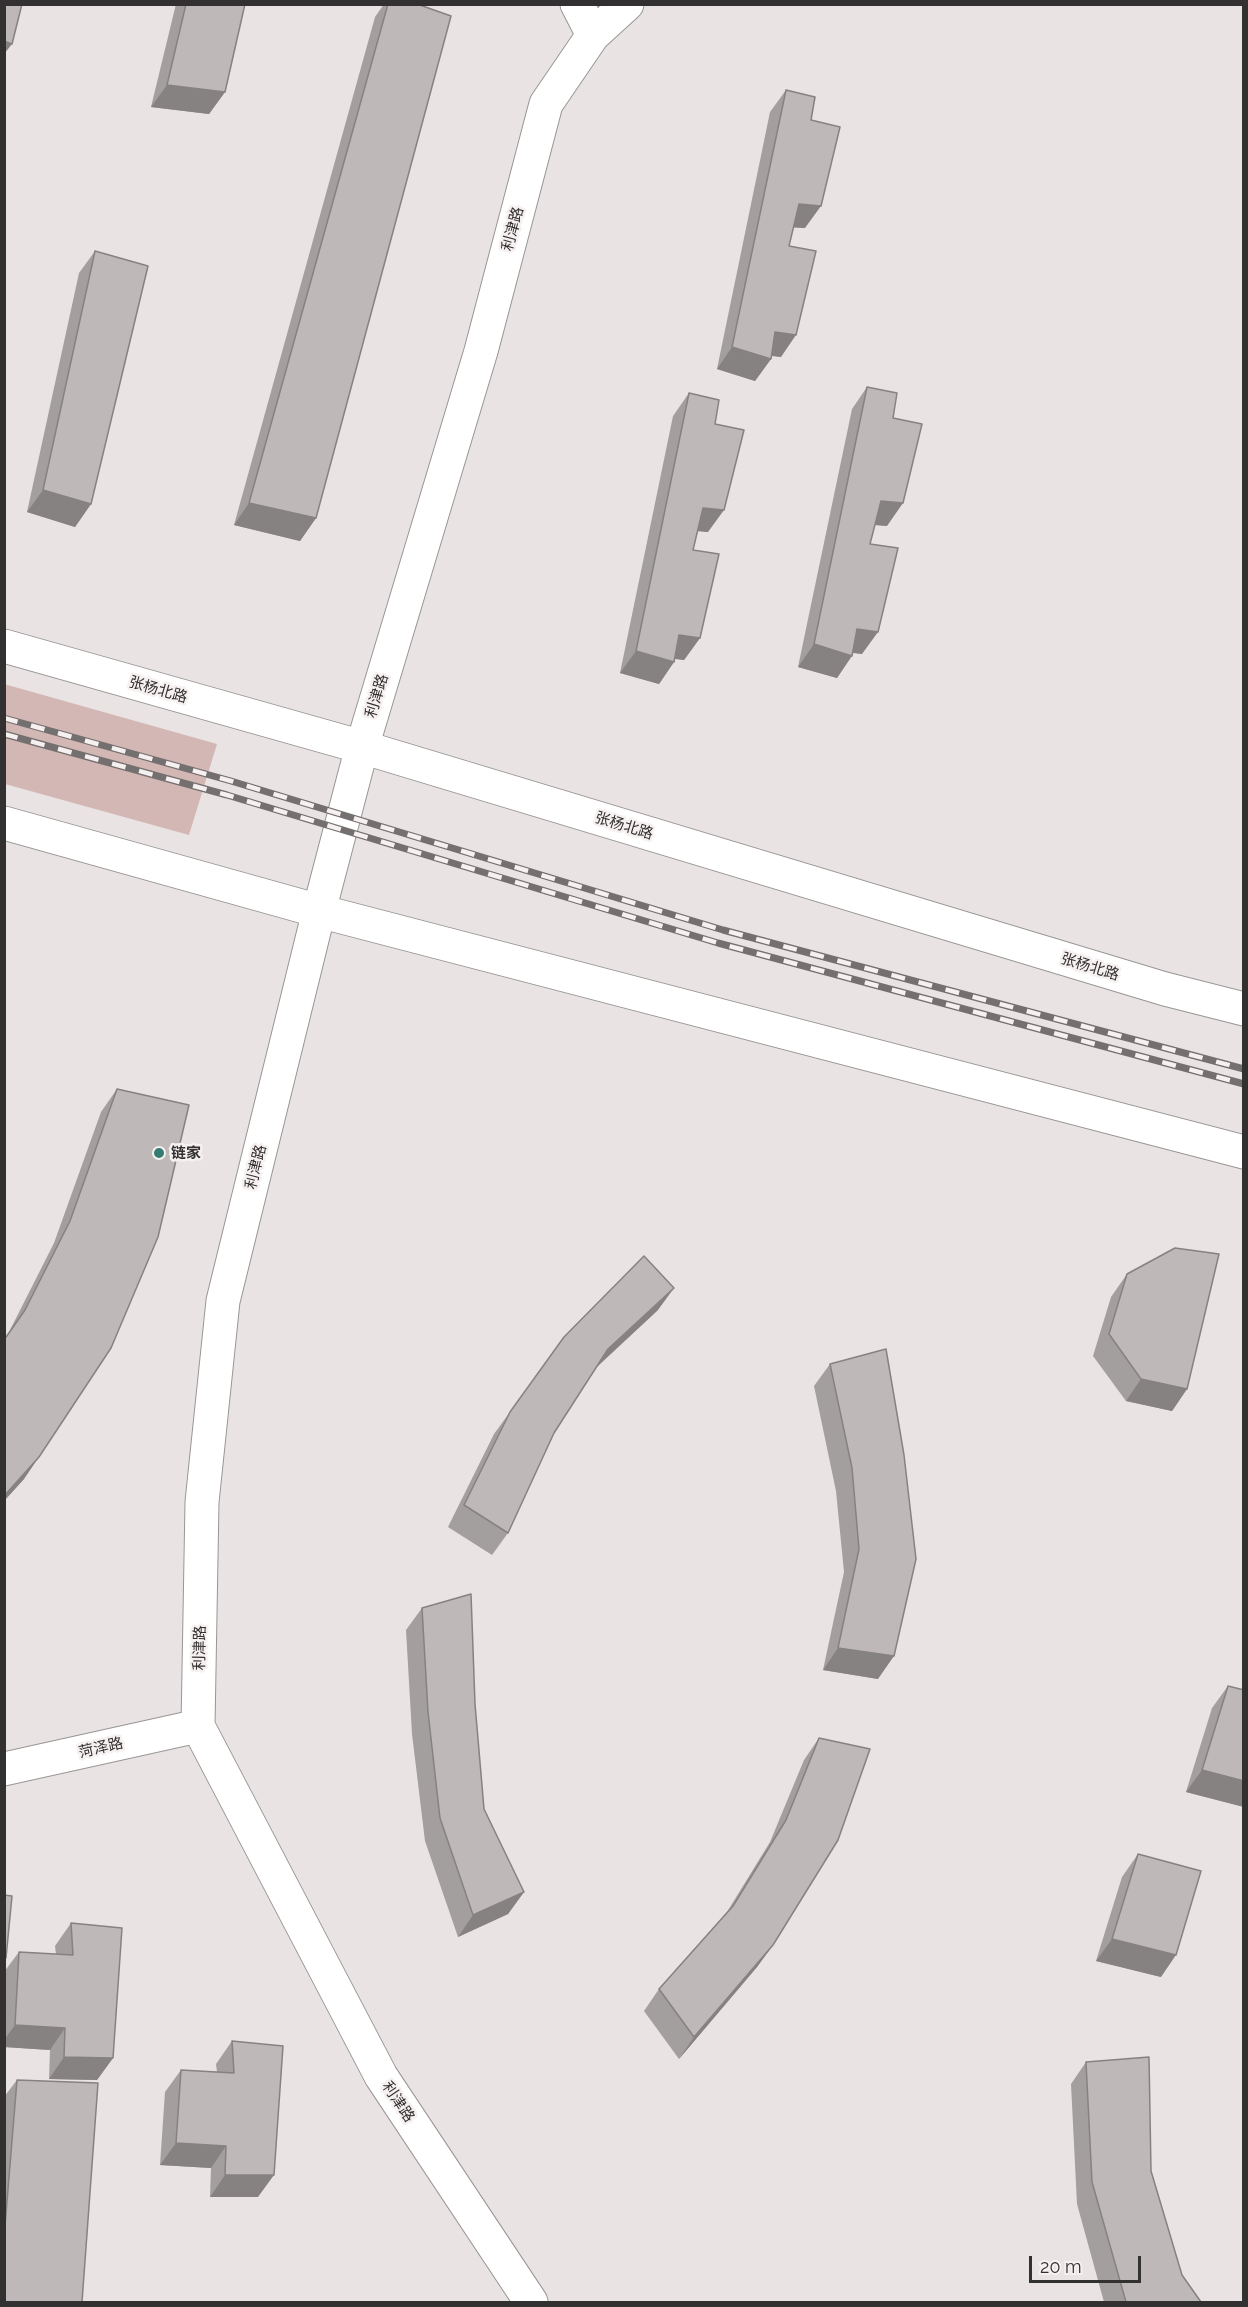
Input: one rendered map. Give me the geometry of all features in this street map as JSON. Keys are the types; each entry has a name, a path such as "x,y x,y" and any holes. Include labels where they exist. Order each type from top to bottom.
{"street":[{"path":"577,4 593,35"},
{"name":"利津路","path":"531,2302 381,2076 198,1726 202,1503 223,1300 362,747 481,351 546,104 593,35 627,4"},
{"name":"张杨北路","path":"4,646 362,747 1165,989 1244,1010"},
{"path":"4,823 319,911 1244,1152"},
{"name":"菏泽路","path":"4,1769 198,1726"}],"shaded area":[{"path":"4,684 217,744 189,835 5,784"}],"building":[{"path":"4,4 22,4 12,44 4,41"},
{"path":"186,4 245,4 225,92 167,85"},
{"path":"388,4 417,4 451,16 316,518 249,503"},
{"path":"786,90 815,97 811,120 840,127 821,206 799,204 789,246 816,251 796,335 775,332 771,359 732,347"},
{"path":"95,251 148,266 91,504 43,490"},
{"path":"867,387 897,393 893,418 922,424 903,503 881,501 870,544 898,548 878,632 857,629 852,656 814,644"},
{"path":"689,393 719,400 715,424 744,430 724,510 703,508 693,550 719,554 700,638 679,635 674,662 636,651"},
{"path":"117,1089 189,1105 158,1237 111,1348 39,1457 4,1496 4,1340 25,1310 70,1221"},
{"path":"1175,1248 1219,1254 1187,1389 1141,1379 1109,1334 1127,1274"},
{"path":"644,1256 674,1288 608,1349 554,1433 508,1533 464,1505 510,1412 564,1337"},
{"path":"886,1349 904,1455 916,1559 894,1656 838,1648 859,1549 852,1468 830,1364"},
{"path":"471,1594 475,1704 484,1809 524,1892 473,1915 440,1818 428,1712 422,1608"},
{"path":"1228,1686 1244,1690 1244,1781 1202,1770"},
{"path":"819,1738 870,1749 838,1840 773,1945 694,2037 659,1989 733,1906 786,1820"},
{"path":"1138,1854 1201,1871 1176,1955 1112,1939"},
{"path":"4,1895 12,1896 6,1958 4,1958"},
{"path":"71,1923 122,1928 113,2058 64,2057 65,2028 15,2025 19,1952 73,1955"},
{"path":"232,2041 283,2046 274,2175 225,2175 226,2146 176,2143 181,2070 234,2073"},
{"path":"1149,2057 1151,2171 1182,2275 1201,2302 1126,2302 1092,2182 1086,2062"},
{"path":"17,2080 98,2083 82,2302 4,2302 4,2238"}],"railway":[{"path":"4,718 231,781 723,930 1244,1069"},
{"path":"4,734 227,795 718,943 1244,1084"}],"place":[{"name":"链家","path":"159,1153"}]}
